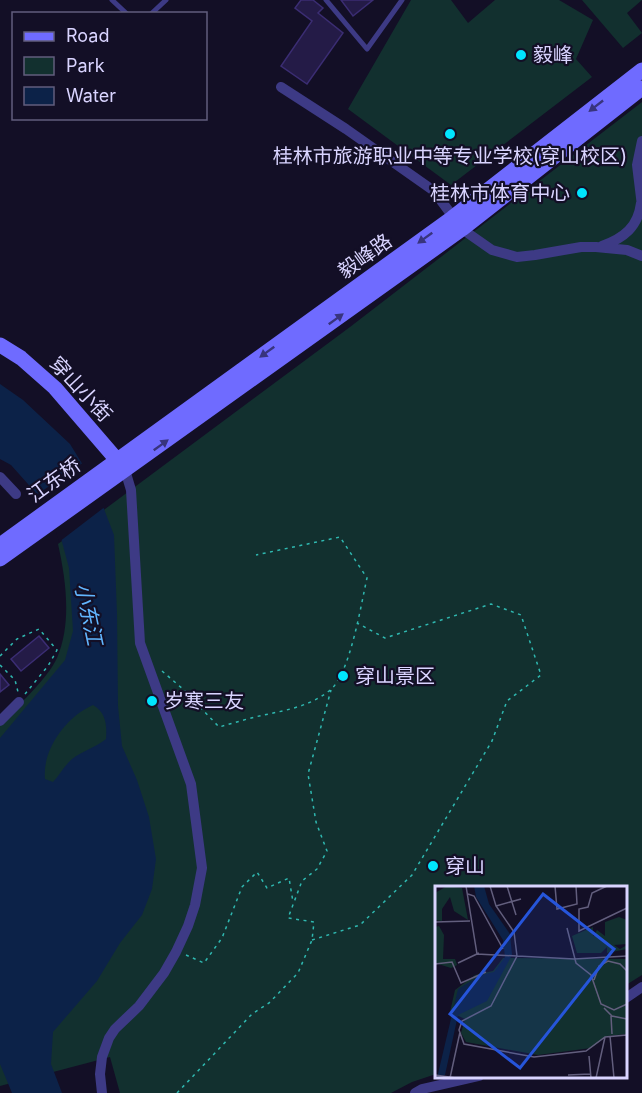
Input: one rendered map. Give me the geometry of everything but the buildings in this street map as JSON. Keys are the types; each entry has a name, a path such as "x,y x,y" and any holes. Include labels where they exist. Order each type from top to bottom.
{"main road":[{"name":"毅峰路","path":"457,224 642,70"},
{"name":"毅峰路","path":"116,469 642,88"},
{"name":"穿山小街","path":"0,345 21,358 54,388 116,469"},
{"name":"江东桥","path":"28,532 116,469"},
{"path":"0,545 28,532"},
{"path":"0,559 28,532"}],"street":[{"path":"281,87 434,191 457,224 492,250 517,257 581,247 598,247 627,250 642,256"},
{"path":"598,247 616,240 630,230 640,213 642,204 637,165 642,141"},
{"path":"102,1093 101,1066 109,1038 115,1029 140,1006 176,952 188,926 200,886 202,868 192,784 140,643 131,490 116,469"},
{"path":"0,477 16,494"},
{"path":"0,721 19,702"},
{"path":"627,997 642,987"},
{"path":"414,1093 422,1089 474,1078"}],"lane":[{"path":"112,0 125,12"},
{"path":"153,12 166,0"},
{"path":"326,0 367,49 402,0"}],"path":[{"path":"177,1093 244,1022 269,1003 298,973 312,940 314,922 288,918 302,881 317,869 327,851 316,822 308,774 331,690 344,669 367,578 340,537 256,555"},
{"path":"312,940 360,925 412,875 492,741 507,701 541,675 521,615 491,604 385,638 357,623"},
{"path":"0,656 17,639 39,629 57,650 48,666 19,702"},
{"path":"0,664 15,680 19,702"},
{"path":"161,670 184,690 219,727 298,708 331,690"},
{"path":"176,952 204,963 222,938 242,887 257,872 267,888 289,878 293,903"}],"green space":[{"name":"桂林市旅游职业中等专业学校(穿山校区)","path":"411,0 451,0 468,23 495,0 559,0 593,20 576,59 592,77 451,185 348,109"},
{"path":"582,0 642,0 627,13 642,33 623,48"},
{"name":"穿山景区","path":"642,102 642,975 627,984 627,886 435,886 435,1074 412,1082 391,1093 120,1093 110,1057 0,1086 0,724 47,674 62,645 66,601 58,544 350,327"}],"water":[{"name":"小东江","path":"0,384 23,400 70,444 94,483 114,535 118,706 122,746 137,780 149,817 156,859 152,889 142,915 120,943 97,981 53,1032 51,1064 62,1093 12,1093 0,1064 0,738 65,660 73,631 69,568 58,527 36,493 11,465 0,459","holes":["93,705 105,719 106,739 71,759 53,782 45,779 48,756 58,735 74,717"]}],"pier":[{"path":"84,462 96,481 106,506 59,542 55,528 35,496"}],"place":[{"name":"毅峰","path":"521,55"},
{"name":"桂林市旅游职业中等专业学校(穿山校区)","path":"450,134"},
{"name":"桂林市体育中心","path":"582,193"},
{"name":"穿山景区","path":"343,676"},
{"name":"岁寒三友","path":"152,701"},
{"name":"穿山","path":"433,866"}]}
